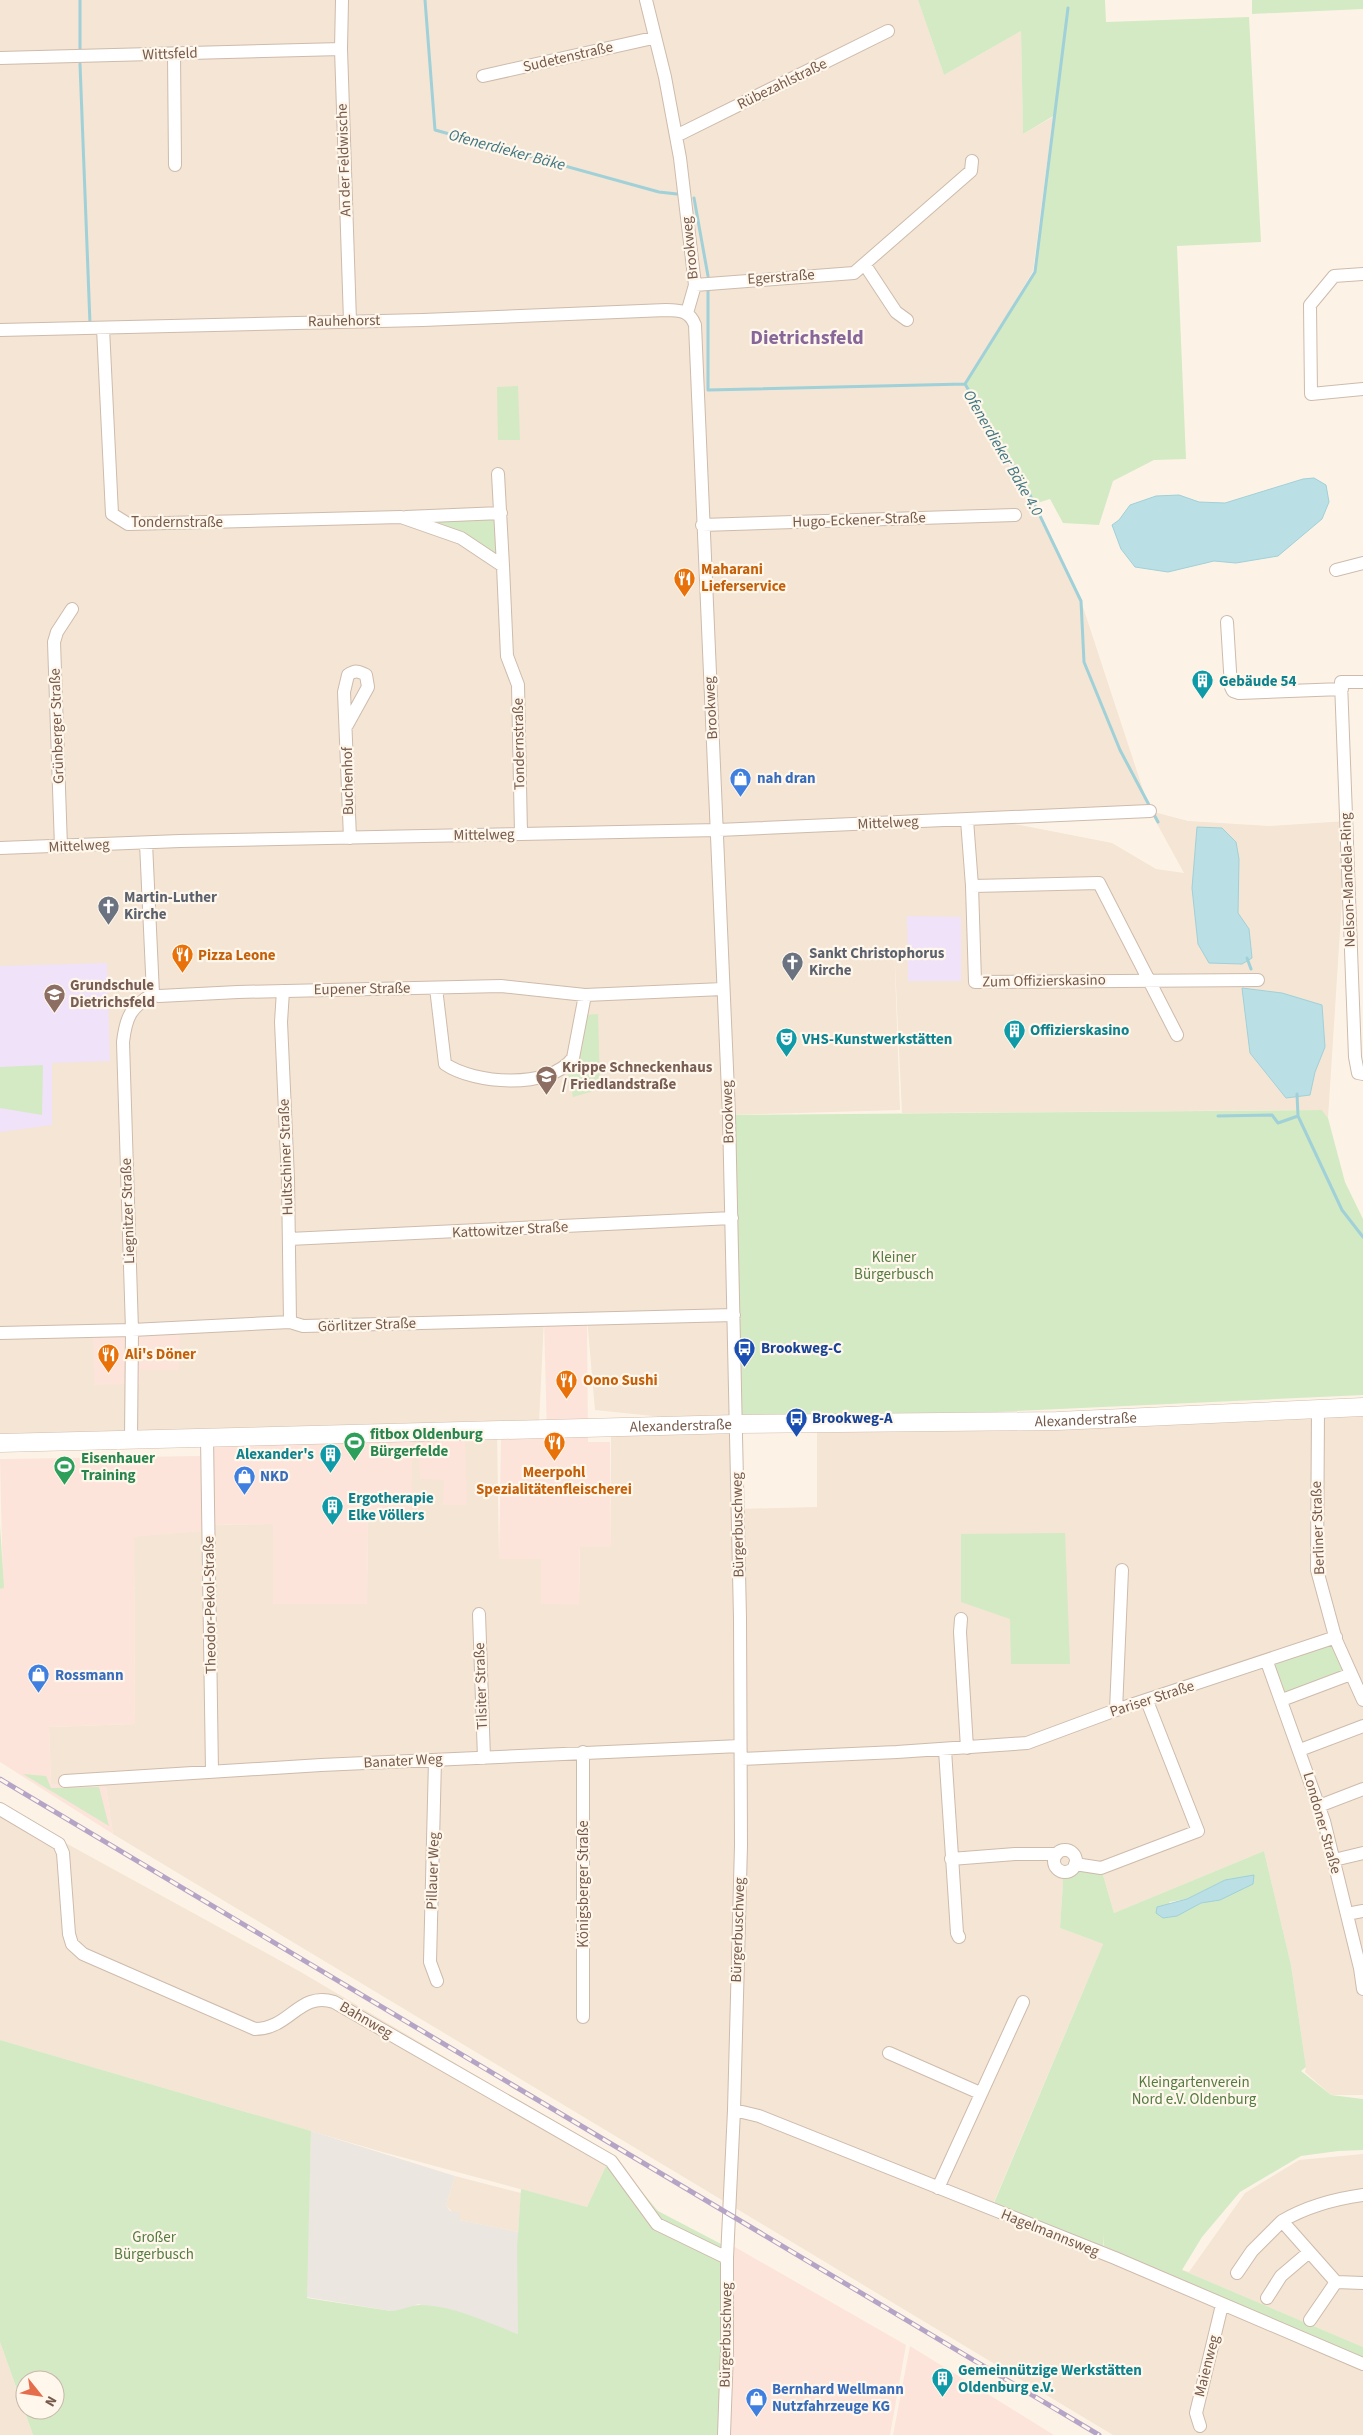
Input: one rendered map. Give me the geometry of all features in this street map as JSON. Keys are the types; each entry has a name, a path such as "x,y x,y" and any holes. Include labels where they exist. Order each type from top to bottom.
{"main road":[{"name":"Alexanderstraße","path":"0,1443 737,1424 1057,1421 1363,1407"}],"street":[{"name":"An der Feldwische","path":"342,0 341,49 350,321"},
{"name":"Brookweg","path":"649,1 653,38 665,77 676,136 695,285 686,313 692,317 695,325 702,525 718,830 732,1218 737,1424"},
{"name":"Rübezahlstraße","path":"676,136 888,32"},
{"name":"Sudetenstraße","path":"483,76 653,38"},
{"name":"Wittsfeld","path":"0,58 341,49"},
{"path":"174,54 176,165"},
{"name":"Egerstraße","path":"695,285 854,273 972,171 972,161"},
{"path":"865,265 896,312 907,320"},
{"path":"1363,274 1334,276 1310,305 1312,394 1363,389"},
{"name":"Rauhehorst","path":"0,330 350,321 666,310 686,313"},
{"name":"Tondernstraße","path":"103,328 112,514 128,524 501,513"},
{"name":"Tondernstraße","path":"498,474 508,656 518,685 521,834"},
{"name":"Hugo-Eckener-Straße","path":"702,525 1015,514"},
{"name":"Tondernstraße","path":"401,517 460,538 503,566"},
{"path":"1336,570 1363,563"},
{"name":"Grünberger Straße","path":"61,847 54,642 57,632 72,610"},
{"path":"1227,622 1231,687 1234,691 1239,693 1363,682"},
{"name":"Nelson-Mandela-Ring","path":"1342,685 1354,1057 1358,1073 1363,1074"},
{"name":"Buchenhof","path":"347,725 350,838"},
{"name":"Mittelweg","path":"0,848 718,830 1150,811"},
{"name":"Zum Offizierskasino","path":"967,820 972,886 975,982 1258,980"},
{"path":"146,843 153,994"},
{"path":"972,886 1099,883 1177,1035"},
{"name":"Eupener Straße","path":"153,994 159,996 501,986 585,995 723,989"},
{"path":"436,988 445,1064 463,1074 527,1080 549,1076 568,1064 572,1058 585,995"},
{"name":"Hultschiner Straße","path":"283,991 281,1022 290,1322"},
{"name":"Liegnitzer Straße","path":"131,1440 132,1330 123,1042 129,1014 137,1004 153,994"},
{"name":"Kattowitzer Straße","path":"289,1239 732,1218"},
{"name":"Görlitzer Straße","path":"0,1333 132,1330 290,1322 303,1326 734,1315"},
{"name":"Berliner Straße","path":"1318,1409 1317,1570 1336,1637 1363,1700"},
{"name":"Bürgerbuschweg","path":"724,2435 727,2351 727,2258 734,2110 740,1876 737,1424"},
{"name":"Theodor-Pekol-Straße","path":"207,1437 212,1772"},
{"path":"1116,1710 1122,1570"},
{"name":"Tilsiter Straße","path":"479,1614 484,1758"},
{"path":"961,1619 960,1632 967,1748"},
{"name":"Pariser Straße","path":"740,1752 945,1750 1027,1743 1116,1710 1267,1662 1336,1637"},
{"name":"Londoner Straße","path":"1267,1662 1300,1750 1334,1860 1362,1968 1363,1989"},
{"path":"1282,1700 1351,1674"},
{"path":"951,1859 1015,1854 1056,1854 1063,1850 1070,1851 1074,1857 1075,1864 1101,1868 1198,1831 1146,1701"},
{"path":"1300,1750 1363,1726"},
{"path":"945,1750 951,1859 959,1938"},
{"name":"Banater Weg","path":"65,1781 583,1752 740,1752"},
{"name":"Königsberger Straße","path":"583,1752 583,2017"},
{"name":"Pillauer Weg","path":"435,1760 430,1962 437,1981"},
{"path":"1318,1806 1363,1790"},
{"name":"Bahnweg","path":"0,1809 58,1844 63,1852 69,1934 72,1944 83,1954 255,2029 274,2026 313,2000 324,1999 334,2002 611,2161 657,2224 727,2258"},
{"path":"1334,1860 1363,1853"},
{"path":"1348,1914 1363,1912"},
{"path":"938,2188 1023,2002"},
{"path":"889,2053 980,2093"},
{"name":"Hagelmannsweg","path":"734,2110 759,2116 1115,2258 1363,2364"},
{"path":"1237,2273 1252,2251 1282,2221 1298,2212 1332,2199 1363,2195"},
{"path":"1282,2221 1308,2253 1336,2282 1363,2283"},
{"path":"1266,2298 1281,2276 1308,2253"},
{"path":"1310,2320 1336,2282"},
{"name":"Maienweg","path":"1200,2426 1196,2413 1222,2305"}],"shaded area":[{"path":"0,0 918,0 944,75 1021,31 1023,134 1053,117 1033,271 965,384 1028,493 1081,601 1150,811 1188,821 1269,826 1347,821 1328,1118 1322,1110 902,1113 894,943 900,1110 729,1115 738,1509 817,1507 817,1423 1363,1410 1363,2095 1331,2095 1305,2072 1306,2067 1291,1965 1264,1851 1114,1913 1101,1868 1073,1867 1068,1871 1061,1871 1063,1882 1060,1928 1103,1944 991,2209 1174,2284 1182,2270 1363,2364 1363,2435 1113,2435 113,1834 106,1787 51,1785 49,1727 135,1724 134,1536 203,1531 209,1525 273,1524 367,1603 368,1518 413,1433 497,1431 499,1559 541,1559 579,1605 580,1547 611,1546 611,1428 731,1424 595,1410 587,1318 544,1319 539,1422 0,1443","holes":["1150,811 1184,873 1156,869 1112,843 989,819"]},
{"path":"907,916 961,917 961,981 908,981"},
{"name":"Grundschule Dietrichsfeld","path":"107,963 110,1061 52,1063 52,1125 0,1132 0,966"},
{"path":"587,1318 588,1442 610,1442 611,1547 580,1547 579,1605 541,1604 541,1559 499,1559 501,1439 547,1438 544,1319"},
{"path":"180,1333 179,1370 140,1370 140,1384 94,1385 93,1336"},
{"path":"465,1431 467,1505 443,1505 444,1480 420,1479 418,1433"},
{"path":"413,1433 411,1519 368,1519 367,1604 273,1604 273,1524 209,1525 207,1437"},
{"path":"200,1456 203,1531 134,1537 135,1724 49,1727 51,1784 106,1787 113,1834 0,1762 0,1589 3,1588 0,1459"},
{"path":"0,1807 299,1971 611,2155 587,2207 379,2151 0,2040"},
{"path":"311,2131 455,2176 446,2205 450,2211 460,2213 459,2220 518,2232 518,2334 418,2304 405,2310 391,2311 306,2297"},
{"path":"1363,2154 1363,2347 1182,2270 1189,2272 1245,2193 1299,2160"},
{"path":"455,2176 521,2193 518,2232 459,2220 446,2205"},
{"path":"728,2243 906,2345 890,2435 724,2435"},
{"path":"0,2342 15,2385 15,2420 28,2420 33,2435 0,2435"},
{"path":"910,2346 1054,2435 893,2435"}],"green space":[{"path":"918,0 1105,0 1106,22 1249,17 1261,242 1177,246 1186,459 1154,460 1113,481 1099,525 1063,523 1050,499 1034,504 965,384 1035,272 1055,115 1023,134 1021,31 944,75"},
{"path":"1252,0 1363,0 1363,9 1252,14"},
{"path":"518,386 520,440 498,440 497,387"},
{"path":"501,513 503,566 481,551 401,517"},
{"path":"598,1014 600,1089 573,1097 568,1073 582,1050 586,1015"},
{"path":"43,1065 42,1115 0,1108 0,1067"},
{"name":"Kleiner Bürgerbusch","path":"1322,1110 1328,1118 1345,1182 1363,1219 1363,1395 737,1424 729,1115"},
{"path":"0,1525 4,1588 0,1589"},
{"path":"1065,1533 1070,1664 1011,1664 1010,1619 961,1602 961,1534"},
{"path":"1336,1640 1351,1674 1282,1700 1267,1662"},
{"path":"23,1774 46,1776 51,1788 99,1787 109,1826"},
{"name":"Kleingartenverein Nord e.V. Oldenburg","path":"1264,1851 1291,1965 1306,2067 1301,2071 1331,2095 1363,2099 1363,2150 1301,2156 1240,2192 1202,2237 1182,2270 1363,2347 1363,2364 1104,2246 1104,2233 1103,2254 991,2210 1103,1944 1060,1928 1063,1882 1061,1871 1068,1871 1073,1867 1101,1868 1114,1913","holes":["1225,1880 1220,1900 1201,1903 1176,1916 1169,1902 1187,1899"]},
{"name":"Großer Bürgerbusch","path":"0,2040 311,2131 307,2298 391,2311 418,2305 446,2308 470,2315 518,2334 517,2248 521,2189 587,2207 611,2155 658,2211 723,2245 721,2435 33,2435 28,2420 65,2420 65,2370 15,2370 15,2384 0,2342"}],"water":[{"path":"1314,478 1326,485 1329,502 1322,519 1278,556 1236,563 1214,561 1168,572 1135,567 1121,549 1112,525 1119,520 1130,505 1156,496 1179,495 1199,502 1225,503 1303,479"},
{"path":"1197,827 1222,828 1236,842 1239,859 1238,913 1249,929 1252,958 1242,964 1209,963 1198,944 1192,888"},
{"path":"1242,988 1282,993 1322,1005 1325,1047 1315,1072 1310,1095 1286,1098 1250,1053"},
{"path":"1254,1875 1253,1884 1220,1900 1201,1903 1177,1916 1163,1918 1156,1913 1157,1907 1187,1899 1225,1880"}],"waterway":[{"path":"80,0 80,51"},
{"name":"Ofenerdieker Bäke","path":"425,0 435,130 659,192 677,194"},
{"path":"965,384 1035,272 1068,8"},
{"path":"80,64 90,324"},
{"name":"Ofenerdieker Bäke","path":"694,198 708,276"},
{"name":"Ofenerdieker Bäke 4.0","path":"708,289 708,390 965,384 1029,493 1081,601 1084,662 1120,750 1158,822"},
{"name":"Ofenerdieker Bäke","path":"1247,958 1251,969"},
{"name":"Ofenerdieker Bäke","path":"1297,1094 1298,1116 1342,1210 1363,1237"},
{"path":"1218,1116 1272,1115 1278,1123 1298,1116"}],"railway":[{"path":"0,1779 1099,2435"}],"place":[{"name":"Maharani Lieferservice","path":"685,597"},
{"name":"Gebäude 54","path":"1203,700"},
{"name":"nah dran","path":"741,797"},
{"name":"Martin-Luther Kirche","path":"108,925"},
{"name":"Pizza Leone","path":"182,974"},
{"name":"Sankt Christophorus Kirche","path":"793,981"},
{"name":"Grundschule Dietrichsfeld","path":"54,1013"},
{"name":"Offizierskasino","path":"1014,1049"},
{"name":"VHS-Kunstwerkstätten","path":"786,1058"},
{"name":"Krippe Schneckenhaus / Friedlandstraße","path":"546,1095"},
{"name":"Brookweg-C","path":"745,1367"},
{"name":"Ali's Döner","path":"109,1373"},
{"name":"Oono Sushi","path":"567,1399"},
{"name":"Brookweg-A","path":"796,1437"},
{"name":"fitbox Oldenburg Bürgerfelde","path":"354,1462"},
{"name":"Meerpohl Spezialitätenfleischerei","path":"554,1462"},
{"name":"Alexander's","path":"330,1473"},
{"name":"Eisenhauer Training","path":"65,1486"},
{"name":"NKD","path":"244,1495"},
{"name":"Ergotherapie Elke Völlers","path":"332,1526"},
{"name":"Rossmann","path":"39,1694"},
{"name":"Gemeinnützige Werkstätten Oldenburg e.V.","path":"942,2398"},
{"name":"Bernhard Wellmann Nutzfahrzeuge KG","path":"756,2417"}],"district":[{"name":"Dietrichsfeld","path":"807,338"}]}
